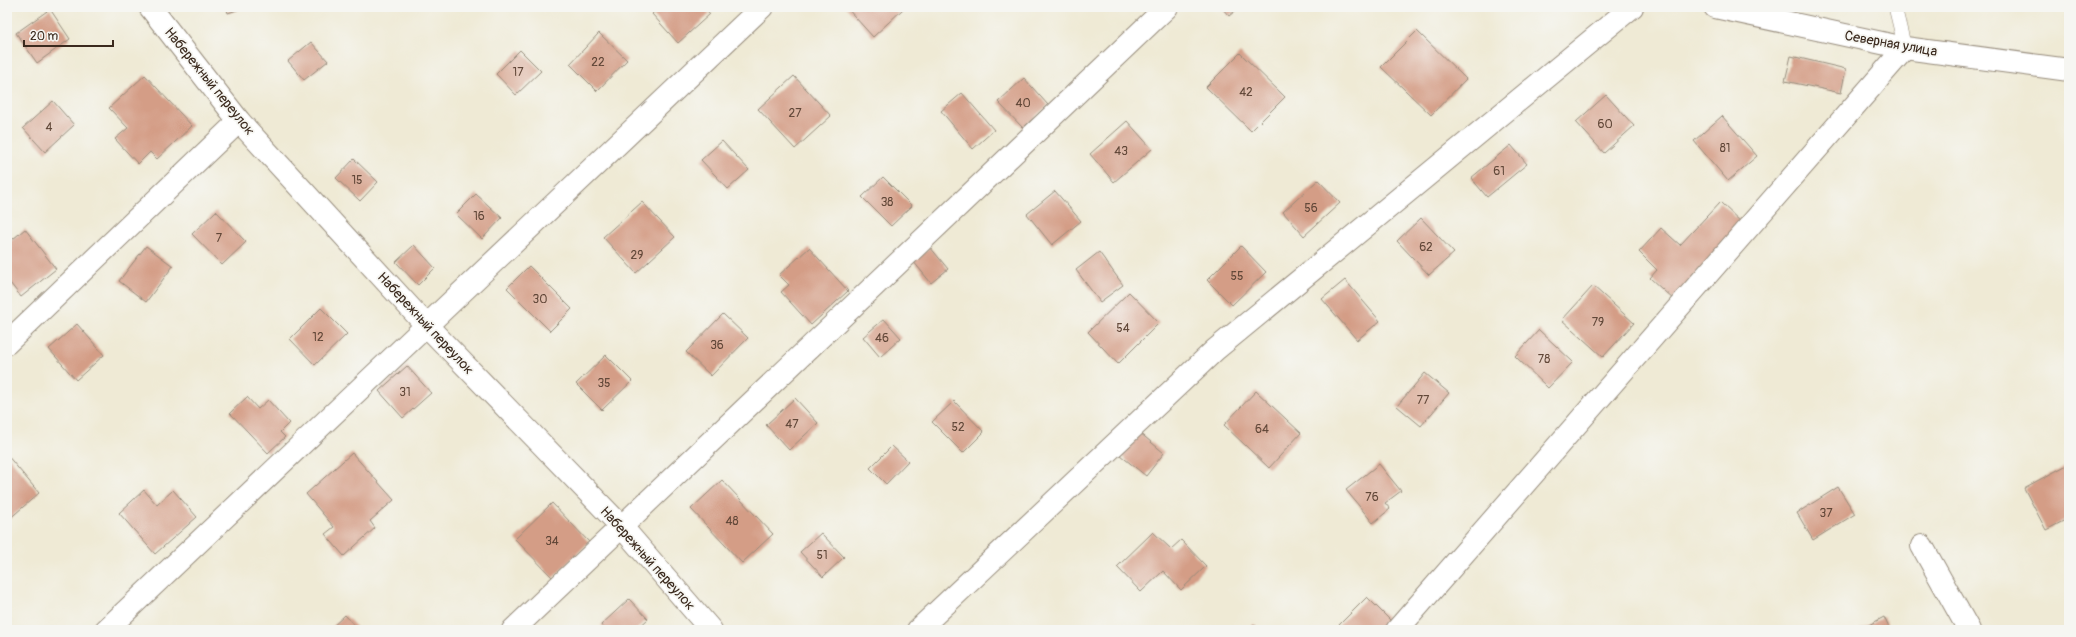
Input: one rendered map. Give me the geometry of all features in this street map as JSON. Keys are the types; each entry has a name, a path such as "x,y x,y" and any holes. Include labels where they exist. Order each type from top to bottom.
{"street":[{"name":"Набережный переулок","path":"150,7 239,121 426,325 621,526 711,630"},
{"path":"106,630 762,7"},
{"path":"513,630 1167,7"},
{"path":"918,630 1215,350 1632,7"},
{"name":"Северная улица","path":"1715,7 1905,48 2069,70"},
{"path":"1397,630 1905,48"},
{"path":"7,343 239,121"},
{"path":"1922,546 1970,630"}],"lane":[{"path":"1895,7 1905,48"}],"building":[{"path":"226,7 246,7 228,13"},
{"path":"659,7 704,7 710,14 678,43 652,14"},
{"path":"846,7 902,7 903,9 873,37"},
{"path":"1221,7 1240,7 1229,16"},
{"path":"50,9 70,39 37,63 16,33"},
{"path":"1417,31 1466,79 1431,115 1381,67"},
{"path":"599,33 627,60 597,91 570,64"},
{"path":"311,42 328,61 304,80 288,61"},
{"path":"520,50 541,71 516,95 496,74"},
{"path":"1240,53 1285,97 1251,131 1206,87"},
{"path":"1791,56 1846,69 1841,93 1785,81"},
{"path":"145,75 192,126 157,159 150,152 138,164 115,139 128,128 109,108"},
{"path":"794,76 831,116 795,149 758,109"},
{"path":"1024,78 1048,105 1023,128 998,102"},
{"path":"962,93 994,130 973,149 941,111"},
{"path":"1606,95 1634,126 1604,153 1576,122"},
{"path":"53,101 74,125 45,152 23,128"},
{"path":"1722,116 1757,156 1728,181 1694,141"},
{"path":"1127,121 1152,149 1114,182 1090,154"},
{"path":"722,141 749,170 728,189 701,160"},
{"path":"1511,145 1527,164 1487,197 1471,178"},
{"path":"354,159 378,182 360,201 336,178"},
{"path":"883,177 912,206 891,226 862,197"},
{"path":"1318,180 1340,203 1304,236 1283,212"},
{"path":"1055,191 1081,221 1052,245 1027,214"},
{"path":"476,194 502,218 482,239 456,214"},
{"path":"642,202 675,237 636,273 603,237"},
{"path":"1720,202 1745,226 1675,301 1650,278 1657,270 1639,252 1661,228 1680,245"},
{"path":"216,211 246,242 222,265 192,234"},
{"path":"1421,218 1454,253 1429,275 1397,241"},
{"path":"25,229 56,269 21,297 7,279 7,244"},
{"path":"414,245 435,268 418,285 396,262"},
{"path":"146,246 173,266 146,302 119,281"},
{"path":"1241,246 1266,272 1232,305 1207,280"},
{"path":"930,247 948,269 931,283 913,261"},
{"path":"809,248 848,291 811,325 781,292 789,285 779,275"},
{"path":"1099,252 1123,285 1100,302 1076,270"},
{"path":"529,266 572,309 550,331 507,288"},
{"path":"1345,280 1380,321 1357,340 1322,299"},
{"path":"1593,286 1634,323 1603,357 1562,320"},
{"path":"1129,292 1159,323 1118,364 1088,332"},
{"path":"321,308 347,334 315,365 290,339"},
{"path":"723,314 748,338 711,376 686,352"},
{"path":"884,319 901,338 880,357 863,337"},
{"path":"77,324 104,355 76,380 49,349"},
{"path":"1539,330 1573,362 1548,388 1515,356"},
{"path":"606,355 632,381 602,410 576,384"},
{"path":"407,366 431,393 403,418 379,391"},
{"path":"1425,373 1449,393 1421,426 1397,406"},
{"path":"1256,391 1301,433 1269,468 1224,425"},
{"path":"247,397 258,409 268,400 289,423 280,432 285,437 268,453 230,413"},
{"path":"795,398 818,423 789,450 766,425"},
{"path":"954,401 984,432 963,453 932,422"},
{"path":"1139,432 1164,453 1146,476 1120,455"},
{"path":"892,446 908,461 886,484 870,468"},
{"path":"352,453 394,500 370,521 375,528 344,556 325,534 334,527 306,494"},
{"path":"7,455 39,493 7,521"},
{"path":"1379,464 1401,491 1385,503 1390,509 1373,523 1346,490"},
{"path":"2069,464 2069,518 2046,530 2024,488"},
{"path":"722,480 773,534 742,563 691,509"},
{"path":"1838,487 1855,514 1813,540 1797,513"},
{"path":"144,490 157,505 173,490 197,517 155,554 119,513"},
{"path":"552,503 589,542 553,578 515,539"},
{"path":"1153,532 1171,549 1181,540 1206,566 1181,590 1163,571 1141,592 1117,567"},
{"path":"821,533 844,557 823,577 800,552"},
{"path":"1367,597 1393,623 1386,630 1344,630 1339,625"},
{"path":"629,599 648,619 636,630 605,630 601,625"},
{"path":"345,615 359,630 329,630"},
{"path":"1884,617 1890,630 1859,630"},
{"path":"1254,624 1259,630 1248,630"}]}
